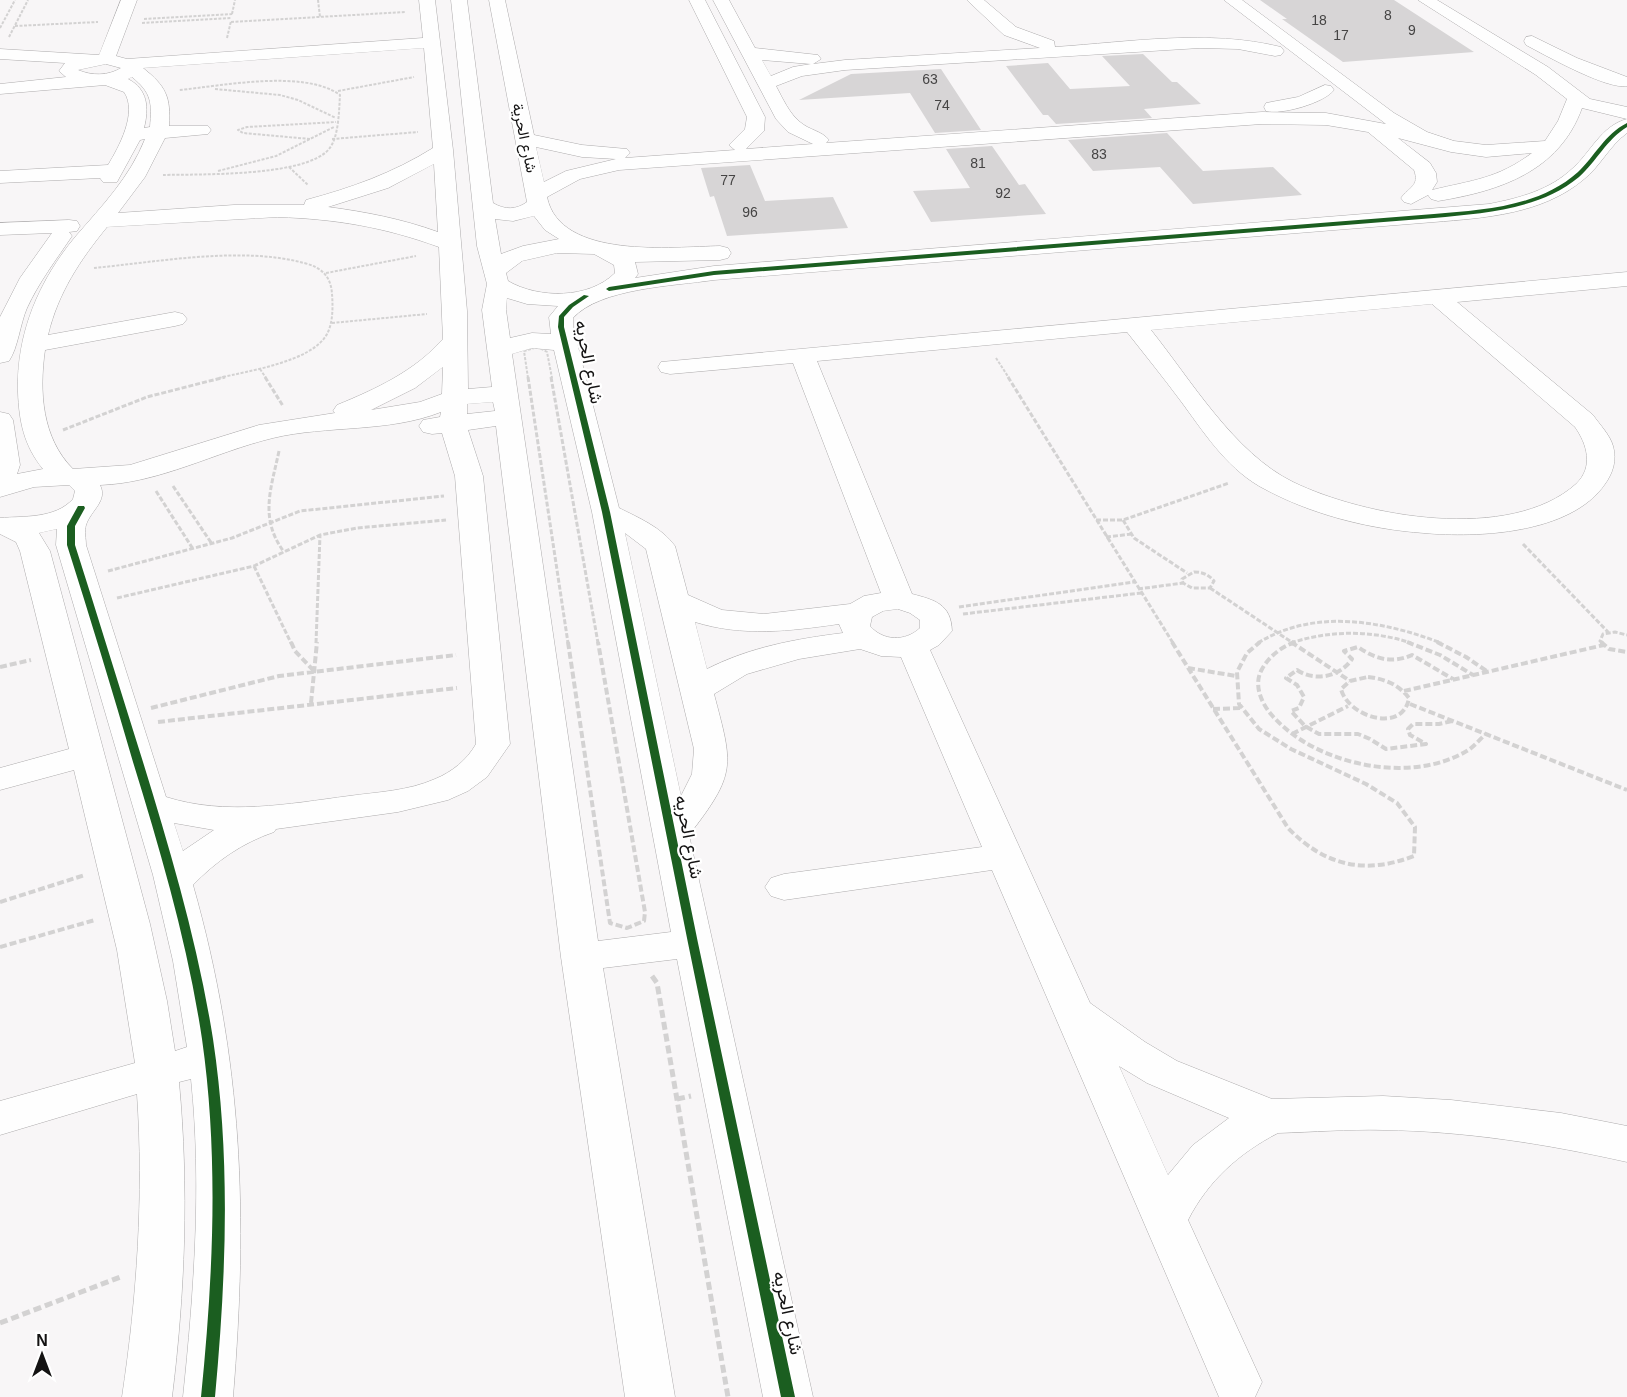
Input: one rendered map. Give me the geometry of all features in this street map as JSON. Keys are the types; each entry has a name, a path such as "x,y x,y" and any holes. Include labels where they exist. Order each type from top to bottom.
{"street":[{"path":"0,89 65,84 102,69 129,0"},
{"path":"459,0 488,246 496,278 511,293 532,298 559,300 714,273 755,261"},
{"name":"شارع الحرية","path":"497,0 541,211 559,231 600,250"},
{"path":"697,0 756,117 754,131 739,145"},
{"path":"721,0 783,115 795,128 819,140"},
{"path":"1426,0 1596,107 1627,113"},
{"path":"1224,3 1275,51 1414,159 1428,176 1428,183 1423,191 1411,198"},
{"path":"1224,3 1387,117 1420,136"},
{"path":"968,4 1020,36 1048,45"},
{"path":"151,804 180,813 214,818 289,815 390,802 423,795 448,786 470,774 485,760 493,744 490,685 469,476 453,411 455,311 442,141 427,76 433,42 428,5"},
{"path":"706,19 730,18"},
{"path":"749,52 791,59 842,62 1181,40 1224,26"},
{"path":"1514,30 1579,66 1625,82"},
{"path":"766,84 799,71 842,62 971,47 1181,40 1275,51"},
{"path":"0,54 102,69 224,57 433,42"},
{"path":"1509,51 1534,52 1545,49"},
{"path":"301,52 332,53 387,61"},
{"path":"0,61 40,64 68,70"},
{"path":"25,87 68,70 74,64 102,69 134,92 138,108 133,134 115,171 46,255 25,290 7,328 0,353 33,349 175,319"},
{"path":"130,66 152,81 158,91 161,111 158,132 138,175 63,271 44,307 33,349 30,392 33,426 38,440 53,465 75,492 75,517 70,535 71,545 175,881 200,991 210,1057 218,1210 215,1322 208,1397"},
{"path":"1002,241 1307,226 1461,213 1531,199 1564,185 1576,177 1577,137 1571,115 1575,88 1582,85 1625,82"},
{"path":"468,90 514,87"},
{"path":"1274,113 1325,90"},
{"path":"525,139 582,151 644,157 1274,113 1372,126 1420,136 1451,146 1486,151 1577,137 1627,125"},
{"path":"756,117 768,119 783,115"},
{"path":"133,134 201,130"},
{"path":"650,1397 581,957 494,310 498,267 511,258 532,250 570,246 634,255 672,255 755,261 1002,241 1411,198 1465,191 1505,180 1577,137"},
{"path":"485,207 495,213 513,214 530,210 537,199 573,174 644,157 739,145 819,140 919,138"},
{"path":"102,220 288,209 326,201 384,184 407,173 442,141"},
{"path":"0,177 115,171"},
{"path":"288,209 361,216 394,223 449,247"},
{"path":"1290,209 1307,226"},
{"path":"0,229 69,226"},
{"path":"598,293 624,279 627,268 621,258 600,250"},
{"path":"670,367 1627,279"},
{"name":"شارع الحريه","path":"598,293 571,306 561,317 556,349 606,512 788,1397"},
{"path":"1134,325 1238,458 1258,473 1304,497 1359,514 1399,522 1450,526 1503,523 1539,516 1571,502 1592,485 1601,464 1598,443 1584,421 1438,297"},
{"path":"0,488 39,476 75,492 159,480 348,411 404,384 445,354 456,339"},
{"path":"500,351 508,346 531,340 544,340 556,349"},
{"path":"802,355 899,600"},
{"path":"3,526 41,525 63,518 75,492 111,476 133,473 244,437 507,405"},
{"path":"297,431 426,409 453,411"},
{"path":"0,420 6,465 0,488"},
{"path":"606,512 641,530 660,546 697,690 712,764 709,780 700,796 672,832"},
{"path":"3,526 27,537 35,551 128,910 144,986 156,1072 162,1160 160,1261 147,1397"},
{"path":"697,690 720,674 762,657 862,626 875,603 899,600 910,602 926,625 1005,856 1237,1382"},
{"path":"675,601 686,609 716,619 751,624 862,626 886,647 926,625"},
{"path":"751,624 762,657"},
{"path":"0,779 88,755"},
{"path":"175,881 196,859 223,840 256,825 289,815"},
{"path":"784,886 1005,856"},
{"path":"581,957 693,943"},
{"path":"1074,1013 1130,1053 1162,1072 1234,1103 1272,1116 1383,1113 1451,1117 1562,1130 1627,1144"},
{"path":"0,1118 210,1057"},
{"path":"1166,1221 1179,1193 1218,1147 1244,1129 1272,1116"}],"path":[{"path":"0,28 15,0"},
{"path":"0,54 28,0"},
{"path":"224,57 235,0"},
{"path":"318,0 320,17"},
{"path":"231,22 320,17 428,5"},
{"path":"120,24 231,18"},
{"path":"158,91 299,82 323,85 338,91 427,76"},
{"path":"202,88 280,95 298,100 336,120"},
{"path":"138,175 255,171 307,162 327,152 336,120 340,95 338,91"},
{"path":"310,139 243,133 238,130 247,127 336,120"},
{"path":"206,173 276,156 334,127"},
{"path":"332,139 442,141"},
{"path":"326,273 449,247"},
{"path":"38,440 147,397 293,359 315,348 328,336 332,324 330,281 326,273 300,259 274,256 234,256 63,271"},
{"path":"332,324 455,311"},
{"path":"984,338 1288,828 1311,850 1326,858 1362,866 1391,865 1414,856 1418,844 1416,831 1410,818 1390,797 1363,782 1295,753 1263,732 1242,708 1236,686 1239,664 1246,654 1265,639 1296,627 1329,622 1364,623 1412,632 1444,644 1473,659 1488,672"},
{"path":"537,347 556,349 645,912 644,921 633,928 619,929 610,923 524,351 537,347"},
{"path":"260,369 297,431 268,506 267,523 275,543 284,552"},
{"path":"1096,520 1123,520 1258,473"},
{"path":"159,480 212,544"},
{"path":"159,480 193,549"},
{"path":"85,591 193,549 317,508 472,505"},
{"path":"85,591 254,566 320,535 472,505"},
{"path":"1123,520 1134,538 1187,573 1207,574 1214,581 1210,588"},
{"path":"1503,523 1608,632 1627,635"},
{"path":"1106,537 1132,534"},
{"path":"311,703 318,637 320,535"},
{"path":"254,566 295,651 314,671"},
{"path":"1183,582 1183,576 1187,573"},
{"path":"926,625 1134,582"},
{"path":"926,625 1183,582 1192,588 1210,588 1350,681"},
{"path":"1386,637 1388,626"},
{"path":"1608,632 1600,637 1604,645 1617,652 1627,652"},
{"path":"1473,675 1434,651 1386,637 1335,633 1291,642 1270,655 1259,672 1257,682 1263,703 1270,714 1292,734 1306,744 1342,758 1383,766 1402,767 1439,763 1455,758 1479,744 1486,734"},
{"path":"1404,691 1604,645"},
{"path":"1452,721 1439,724 1413,724 1408,729 1410,737 1425,744 1386,749 1361,735 1341,732 1326,735 1306,727 1296,719 1291,711 1299,708 1303,702 1302,691 1286,678 1297,670 1302,675 1314,679 1336,671 1351,662 1350,654 1344,651 1358,647 1384,660 1401,660 1412,655 1453,680"},
{"path":"126,720 261,680 314,671 486,652"},
{"path":"1188,668 1236,676"},
{"path":"1410,704 1403,714 1386,718 1365,715 1348,706 1340,695 1341,689 1350,681 1368,677 1378,678 1404,691 1410,704 1627,790"},
{"path":"126,720 490,685"},
{"path":"1292,734 1348,706"},
{"path":"1213,709 1242,708"},
{"path":"0,902 116,866"},
{"path":"0,947 128,910"},
{"path":"650,973 657,983 728,1397"},
{"path":"0,1323 160,1261"}],"building":[{"path":"1260,0 1394,0 1474,52 1343,62 1282,19 1287,19"},
{"path":"1143,54 1172,82 1177,82 1201,104 1144,109 1152,118 1056,124 1048,115 1043,115 1006,66 1048,63 1070,89 1130,86 1102,56"},
{"path":"941,69 981,130 935,133 910,93 799,100 851,74"},
{"path":"1167,133 1203,171 1273,167 1302,195 1193,204 1160,167 1093,171 1068,140"},
{"path":"992,146 1019,185 1025,184 1046,214 931,222 913,191 970,188 946,149"},
{"path":"750,165 765,201 833,197 848,228 727,236 714,196 710,197 701,168"}],"cycle path":[{"path":"609,289 714,273 1434,216 1508,207 1544,196 1575,177 1604,143 1627,125"},
{"path":"586,296 571,306 561,317 561,327 606,512 788,1397"},
{"path":"81,508 71,526 71,545 172,875 193,961 207,1040 217,1142 218,1193 216,1296 208,1397"}]}
